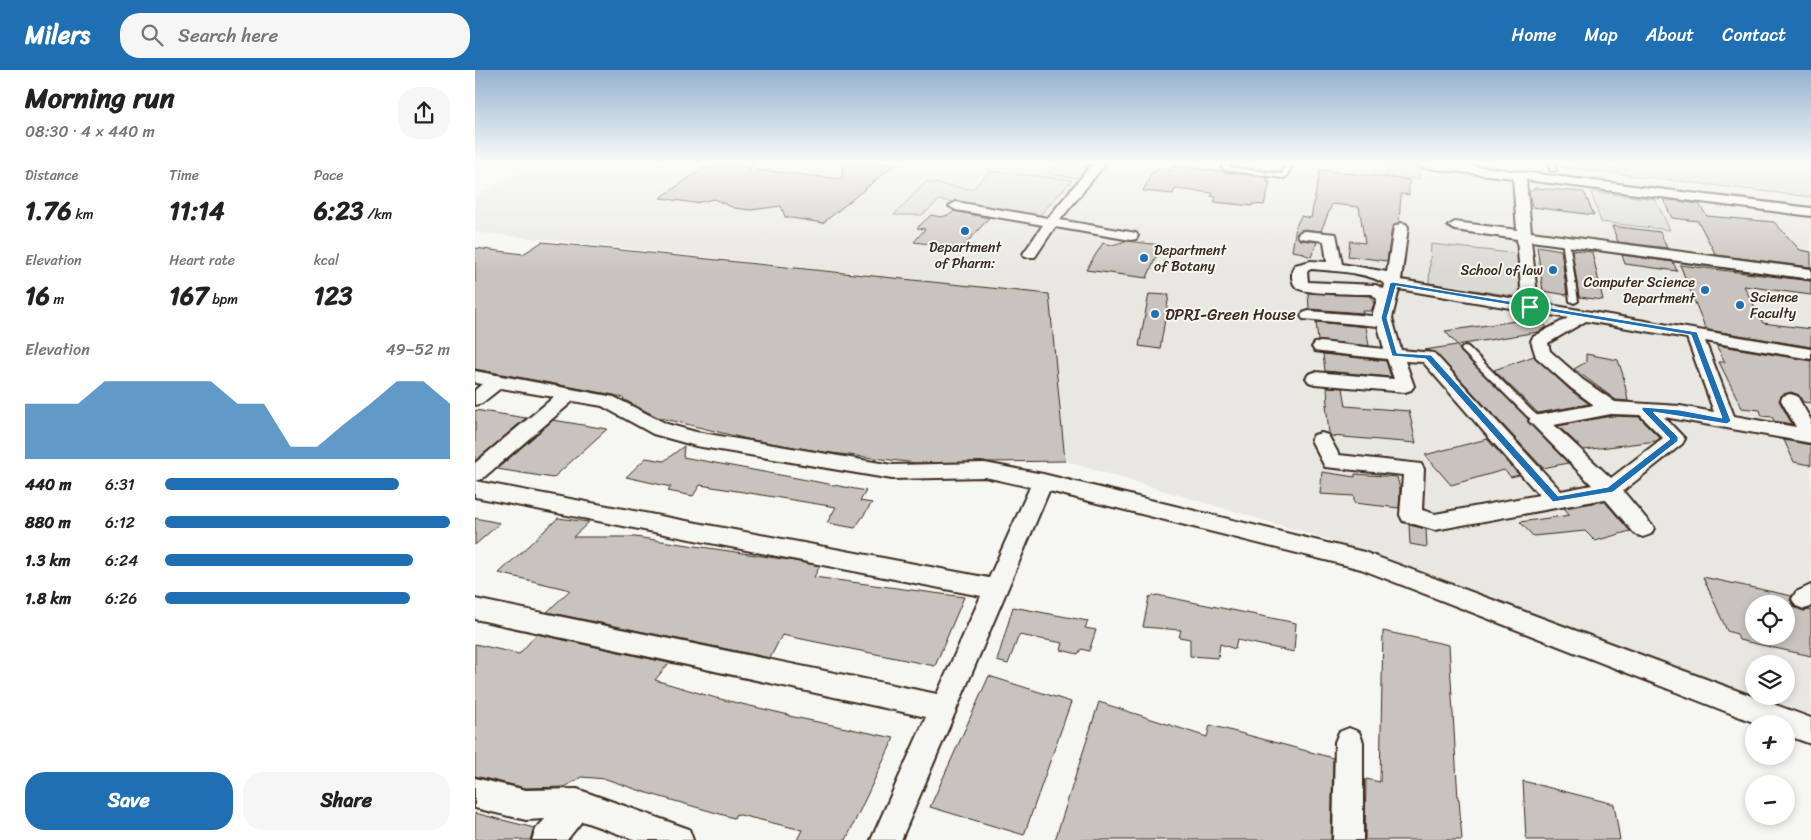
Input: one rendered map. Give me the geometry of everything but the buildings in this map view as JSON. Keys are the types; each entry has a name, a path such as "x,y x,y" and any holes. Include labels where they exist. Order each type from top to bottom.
{"street":[{"path":"1029,254 1071,199"},
{"path":"1521,199 1530,307"},
{"path":"1729,199 1811,212"},
{"path":"956,206 1131,236"},
{"path":"1455,226 1811,274"},
{"path":"1315,378 1405,386 1384,318 1393,283 1401,227"},
{"path":"1305,235 1331,237 1332,255 1336,267"},
{"path":"1309,316 1379,321 1385,298 1375,290 1305,286 1300,283 1300,268 1311,265 1336,267 1383,276 1393,283 1530,307 1579,308 1694,334 1811,354"},
{"path":"1579,308 1539,341 1542,353 1577,384 1611,408"},
{"path":"1694,334 1727,421"},
{"path":"1321,347 1428,357 1556,500"},
{"path":"475,377 607,401 660,429 696,439 892,472 985,470 1043,482 1365,561 1811,731"},
{"path":"475,399 498,381"},
{"path":"475,474 568,395"},
{"path":"1790,400 1811,436"},
{"path":"1539,421 1611,408 1645,409 1680,412 1811,436"},
{"path":"1321,440 1332,462 1414,469 1411,515 1435,522 1610,490 1675,439 1645,409"},
{"path":"1539,421 1610,490 1643,528"},
{"path":"887,840 1043,482"},
{"path":"475,489 996,589"},
{"path":"475,609 944,708"},
{"path":"1348,840 1349,742"},
{"path":"475,794 526,805 577,804 678,840"},
{"path":"547,840 577,804"}],"lane":[{"path":"1565,241 1579,308"},
{"path":"1465,349 1539,421"}],"shaded area":[{"path":"475,199 1811,199 1811,716 1781,705 1795,705 1795,655 1745,655 1745,692 1330,540 1065,461 1049,294 475,232"},
{"path":"910,199 1055,199 1039,216 940,200 922,215 894,215"},
{"path":"1593,199 1655,199 1670,230 1601,222"},
{"path":"1431,244 1519,254 1526,298 1429,283"}],"place":[{"name":"Department of Pharm:","path":"965,231"},
{"name":"Department of Botany","path":"1144,258"},
{"name":"School of law","path":"1553,270"},
{"name":"Computer Science Department","path":"1705,290"},
{"name":"Science Faculty","path":"1740,305"},
{"name":"DPRI-Green House","path":"1155,314"}],"route":[{"path":"1393,283 1530,307 1694,334 1727,421 1680,412 1645,409 1675,439 1610,490 1556,500 1428,357 1395,355 1384,318 1393,283"}]}
